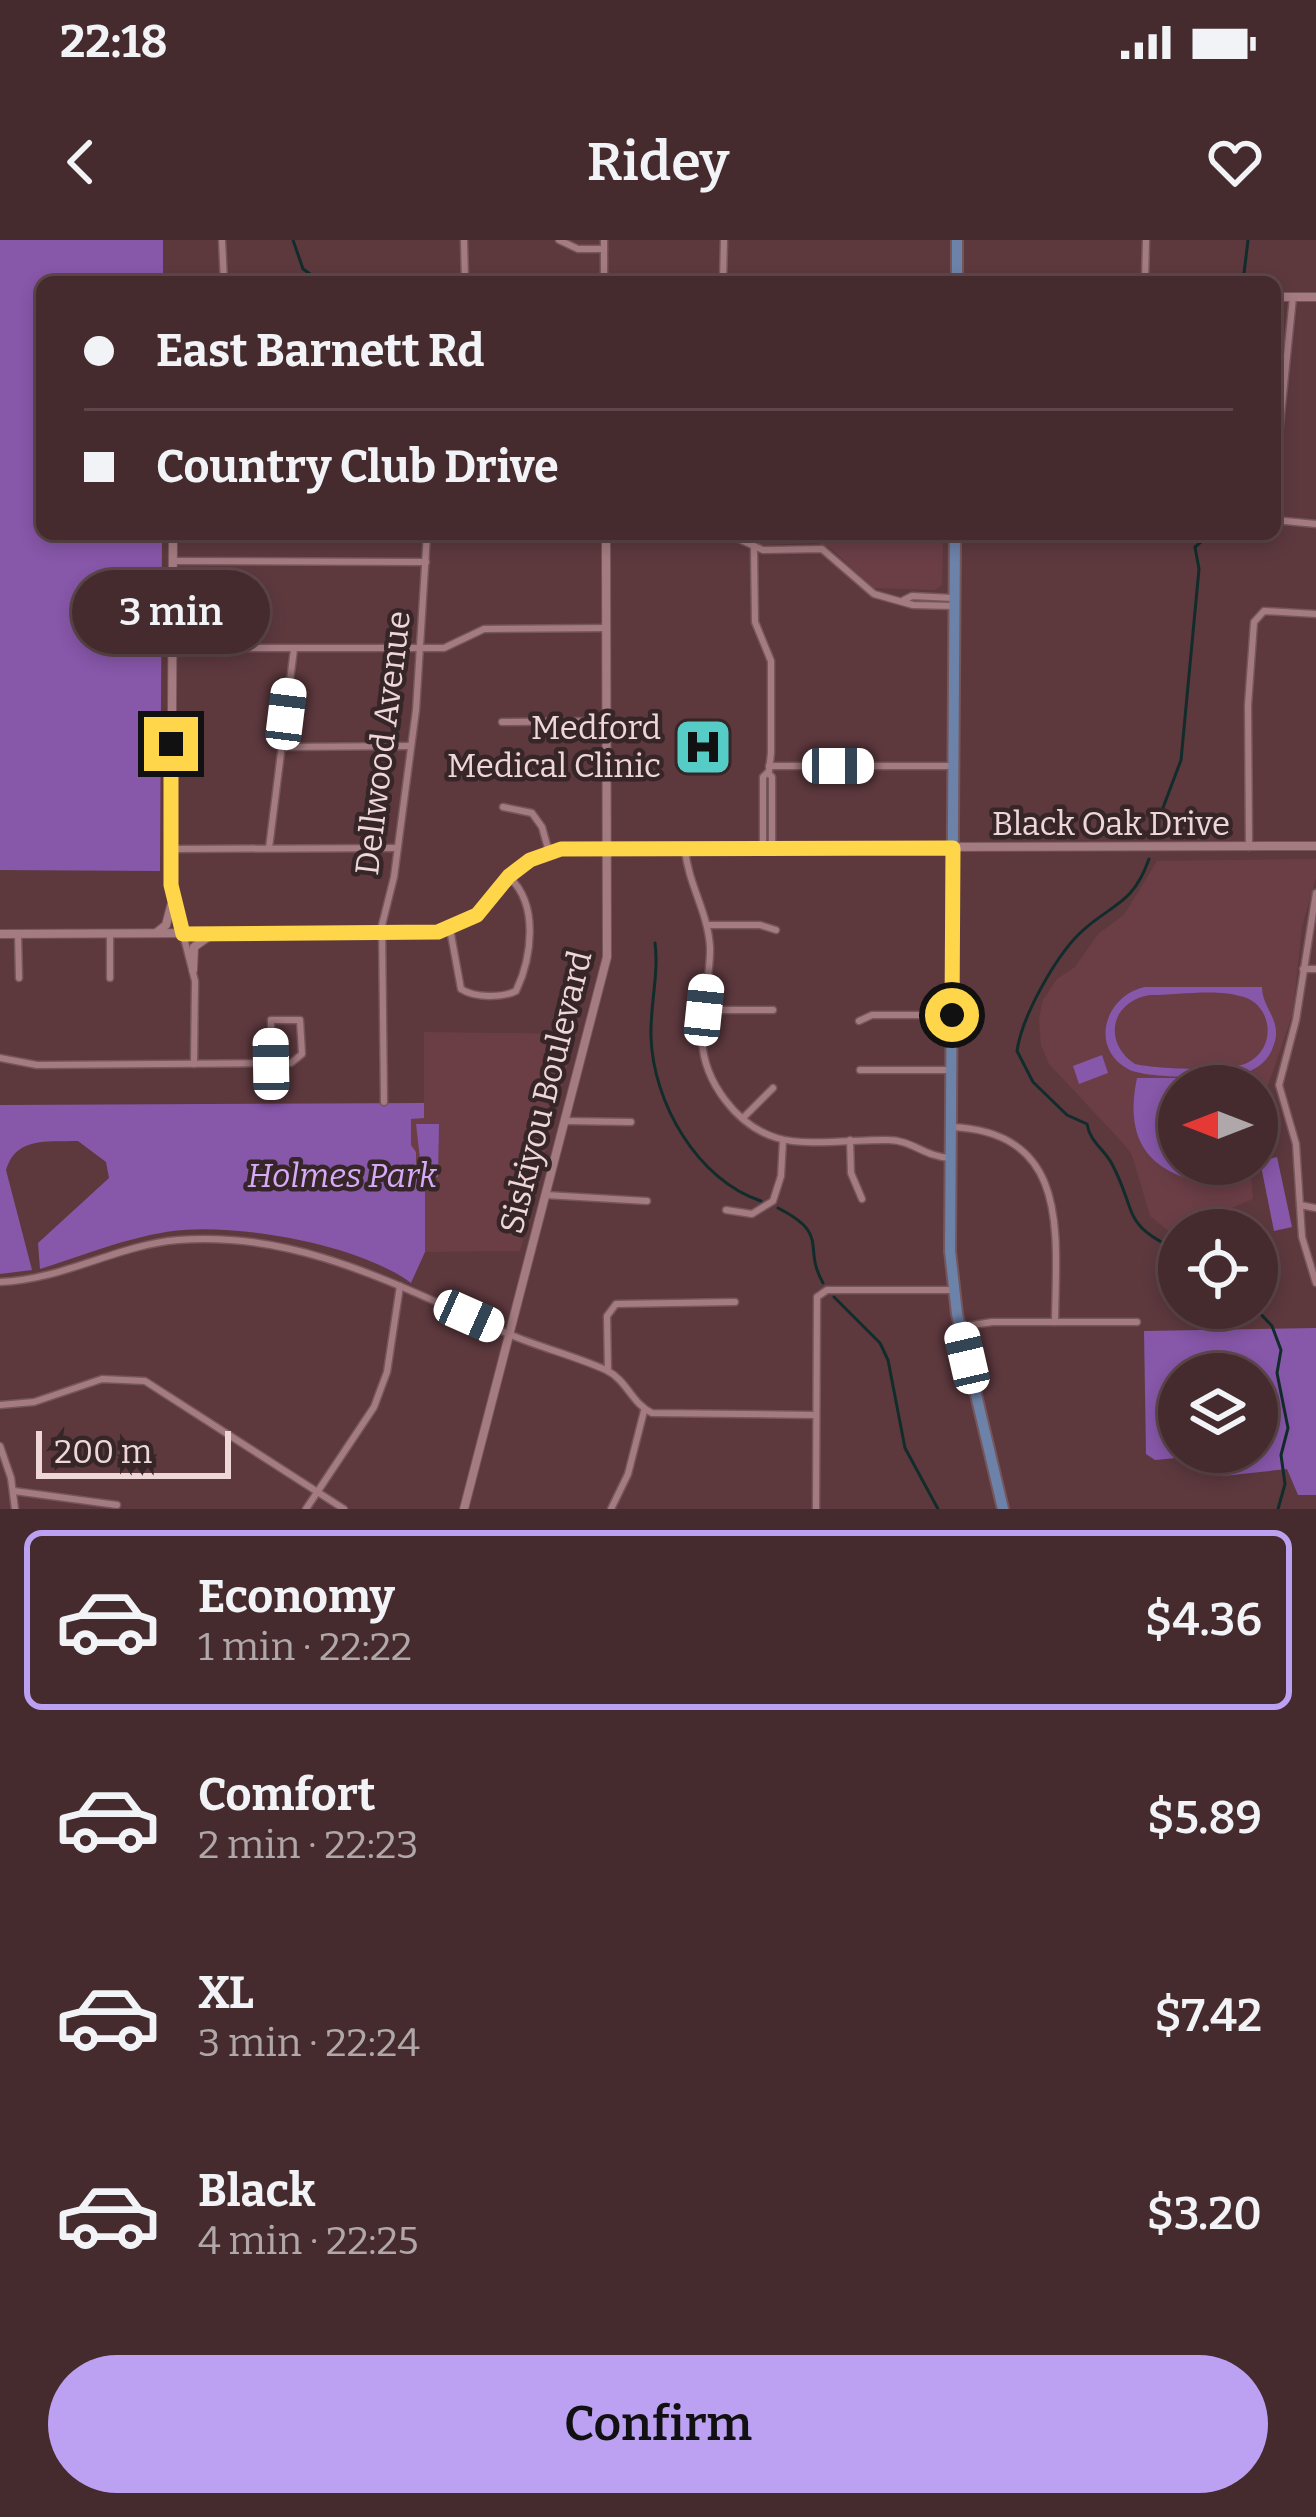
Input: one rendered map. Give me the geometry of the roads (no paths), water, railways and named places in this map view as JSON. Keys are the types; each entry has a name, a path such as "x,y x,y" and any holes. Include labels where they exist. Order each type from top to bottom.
{"main road":[{"path":"957,240 957,276"},
{"path":"955,540 950,1070 954,1290 1003,1509"}],"street":[{"path":"222,240 224,276"},
{"path":"464,240 465,276"},
{"path":"559,240 578,249 604,244 604,276"},
{"path":"723,276 724,240"},
{"path":"1145,276 1146,240"},
{"path":"1281,297 1316,297"},
{"path":"1281,414 1293,297"},
{"path":"1281,521 1316,524"},
{"path":"173,540 172,898 194,970"},
{"name":"Dellwood Avenue","path":"384,1102 382,934 411,746 427,540"},
{"name":"Siskiyou Boulevard","path":"464,1509 608,958 606,540"},
{"path":"739,540 754,548 822,549 874,594 914,605 954,602"},
{"path":"754,548 755,622 771,661 769,769 763,777 767,848"},
{"path":"173,560 427,562"},
{"path":"1249,848 1248,705 1254,622 1258,613 1316,614"},
{"path":"173,648 422,648 452,646 484,629 606,628"},
{"path":"268,848 294,648"},
{"path":"502,722 606,722"},
{"path":"281,747 411,746"},
{"path":"769,769 953,766"},
{"path":"503,807 532,813 549,852"},
{"name":"Black Oak Drive","path":"450,929 484,908 509,876 549,852 1316,846"},
{"path":"170,848 397,848"},
{"path":"686,848 710,953 701,1035 707,1067 721,1096 744,1117 783,1140 903,1141 930,1156 950,1158"},
{"path":"0,934 382,934 450,929 461,989 472,995 508,995 516,991 525,963 529,910 526,895 509,876"},
{"path":"1316,893 1296,1020 1280,1085 1296,1144 1302,1237 1316,1283"},
{"path":"154,934 166,925 172,898"},
{"path":"707,925 760,925 776,930"},
{"path":"18,934 19,978"},
{"path":"110,934 110,978"},
{"path":"194,1064 195,945 217,934"},
{"path":"1303,969 1316,969"},
{"path":"704,1010 772,1010"},
{"path":"859,1021 872,1016 952,1015"},
{"path":"0,1058 38,1065 271,1064 291,1063 301,1058 300,1020 271,1020 271,1064"},
{"path":"860,1070 950,1070"},
{"path":"744,1117 772,1088"},
{"path":"566,1120 631,1122"},
{"path":"950,1127 1000,1136 1021,1150 1043,1177 1056,1221 1055,1322"},
{"path":"726,1210 752,1214 773,1201 781,1176 783,1140"},
{"path":"850,1140 850,1173 862,1199"},
{"path":"546,1196 647,1201"},
{"path":"1300,1204 1316,1208"},
{"path":"0,1282 58,1274 168,1241 306,1250 608,1371 624,1382 645,1411 816,1414"},
{"path":"306,1509 374,1407 387,1372 400,1286"},
{"path":"816,1509 819,1293 954,1290"},
{"path":"608,1371 607,1316 616,1304 735,1302"},
{"path":"960,1327 992,1322 1137,1322"},
{"path":"0,1405 34,1402 102,1378 145,1381 344,1509"},
{"path":"624,1509 612,1506 628,1474 645,1411"},
{"path":"0,1446 15,1509"},
{"path":"14,1491 117,1504"}],"waterway":[{"path":"293,240 303,269 313,276"},
{"path":"1244,276 1248,240"},
{"path":"1152,837 1181,760 1199,569 1195,547 1203,540"},
{"path":"1149,859 1128,896 1079,934 1060,957 1032,1005 1017,1051 1033,1082 1067,1115 1087,1124 1112,1164 1133,1216 1158,1241"},
{"path":"655,943 651,1037 670,1112 683,1136 717,1176 761,1201"},
{"path":"778,1208 810,1234 823,1283"},
{"path":"834,1297 880,1343 888,1360 905,1448 938,1509"},
{"path":"1273,1329 1281,1350 1277,1373 1288,1428 1281,1455 1285,1484 1278,1509"}],"place":[{"name":"Medford Medical Clinic","path":"703,747"}],"park label":[{"name":"Holmes Park","path":"342,1176"}]}
